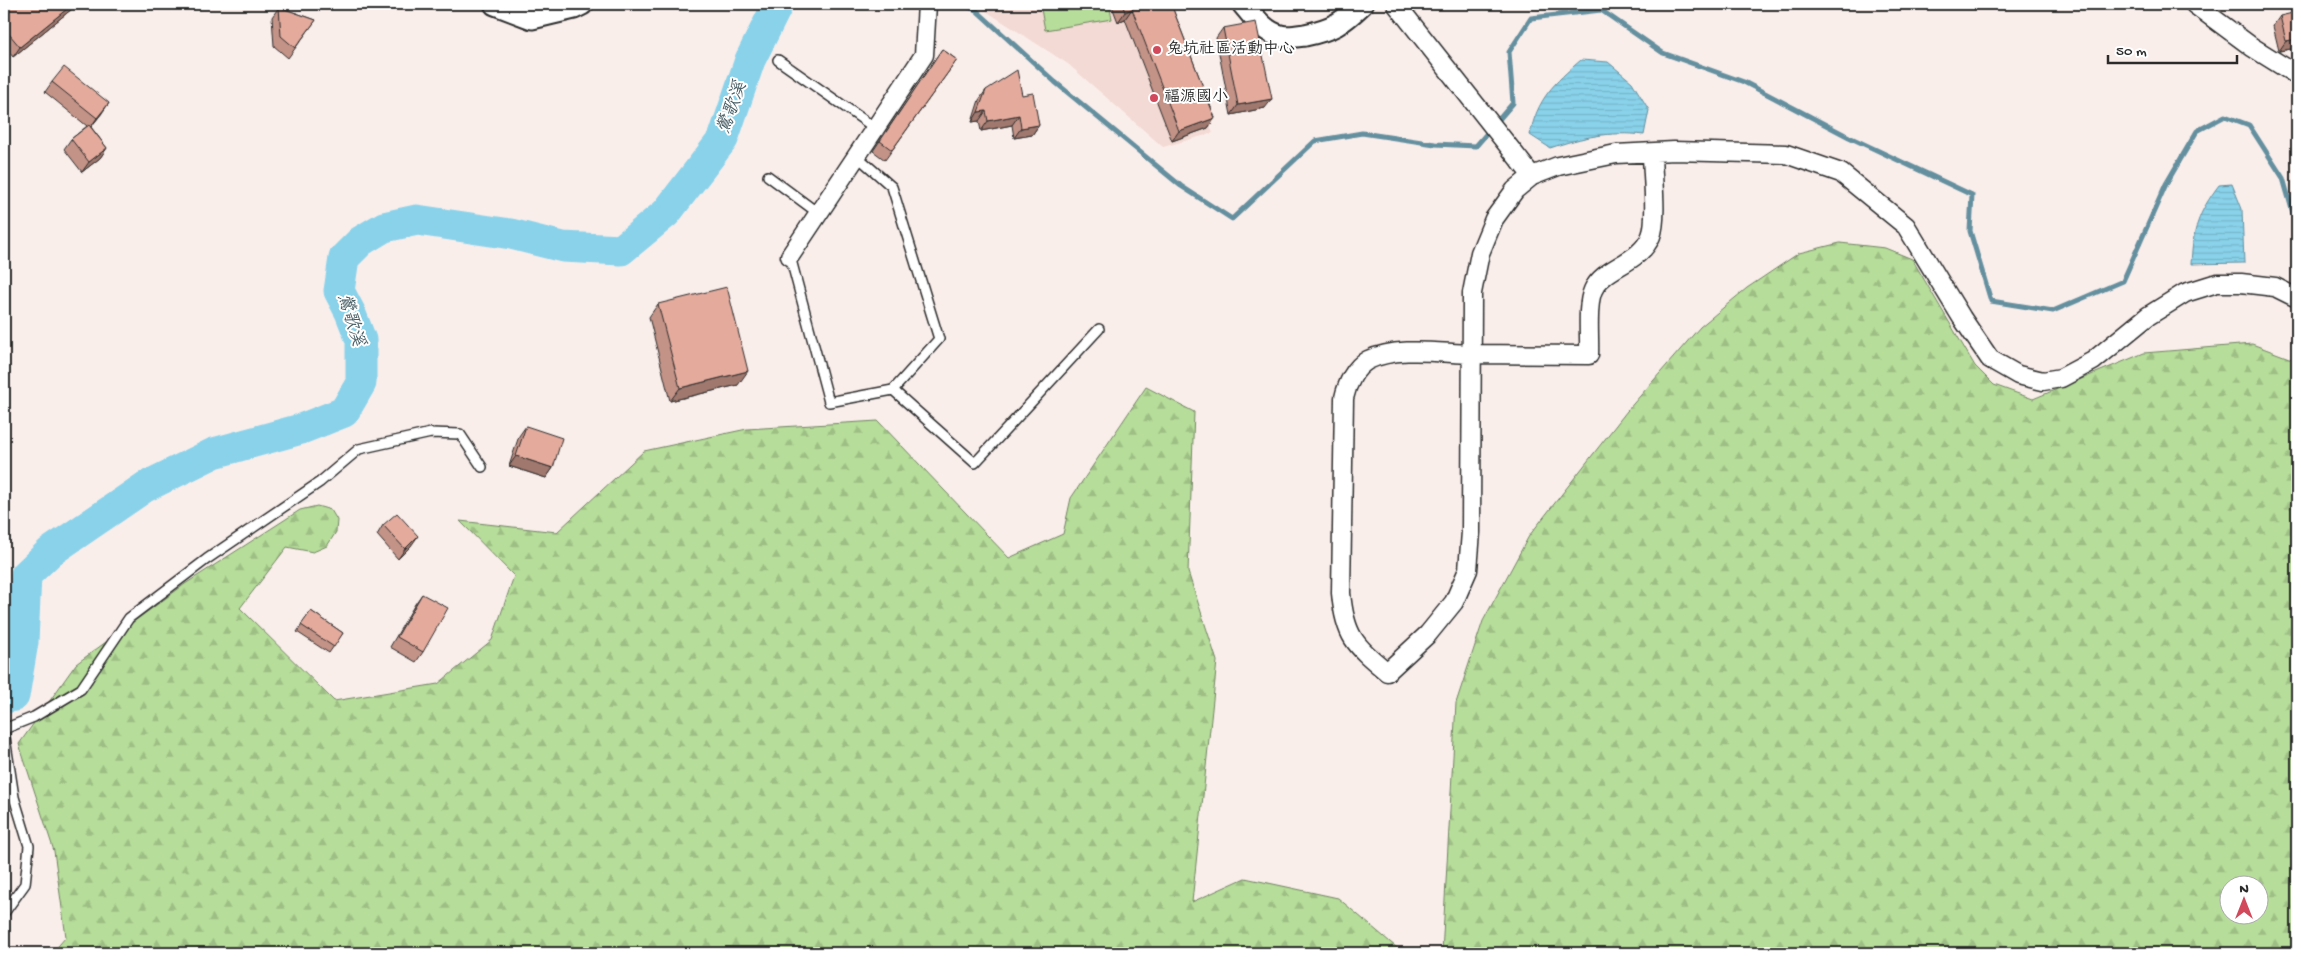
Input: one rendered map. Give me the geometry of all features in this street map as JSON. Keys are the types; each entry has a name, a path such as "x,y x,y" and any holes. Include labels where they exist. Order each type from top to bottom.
{"street":[{"path":"495,4 532,18 574,8 582,4"},
{"path":"790,256 924,55 927,4"},
{"path":"1243,4 1259,23 1281,36 1300,36 1330,29 1348,18 1362,4"},
{"path":"1396,4 1532,176"},
{"path":"2194,4 2252,47 2297,74"},
{"path":"1652,152 1654,229 1642,252 1602,280 1594,290 1590,302 1589,355 1472,354 1402,352 1383,355 1366,361 1356,371 1345,392 1343,615 1349,632 1360,649 1387,672 1428,634 1454,602 1468,570 1471,532 1472,354 1472,293 1480,253 1494,219 1515,190 1532,176 1558,166 1616,154 1652,152 1786,154 1840,173 1906,226 1962,318 1990,359 2018,375 2043,380 2061,378 2093,361 2148,316 2186,293 2217,283 2241,283 2275,287 2297,298"}],"lane":[{"path":"778,60 875,128"},
{"path":"790,256 829,402 893,390 939,339 892,187 856,156"},
{"path":"768,176 818,213"},
{"path":"893,390 975,463 1099,329"},
{"path":"4,913 25,884 29,846 14,797 4,730 34,717 81,689 129,618 207,559 320,482 358,449 431,433 460,434 482,467"}],"shaded area":[{"name":"福源國小","path":"975,4 1163,4 1213,133 1163,147 1068,64"}],"green space":[{"path":"1040,4 1109,4 1112,19 1045,30"},
{"path":"1840,243 1885,248 1912,259 1975,366 1994,385 2033,399 2144,353 2252,344 2297,361 2297,953 1442,953 1456,703 1483,621 1529,536 1627,411 1700,327 1747,288 1799,253"},
{"path":"1146,387 1194,412 1188,572 1217,661 1192,902 1245,878 1338,898 1403,953 52,953 66,937 54,851 19,744 76,664 185,584 300,510 317,506 331,510 337,520 336,532 327,546 313,552 287,547 240,608 334,701 438,684 492,640 514,576 460,521 557,532 644,451 747,429 878,421 1009,558 1063,534 1071,498"}],"water":[{"path":"1581,60 1608,62 1632,82 1649,110 1644,135 1608,134 1550,148 1530,135 1537,111 1548,93"},
{"path":"2232,184 2242,209 2244,263 2191,264 2193,241 2201,213 2219,185"}],"building":[{"path":"4,4 73,4 20,47 4,28"},
{"name":"兔坑社區活動中心","path":"1122,4 1171,4 1215,118 1179,131 1132,9 1125,12"},
{"path":"279,7 316,20 295,48 281,36"},
{"path":"2297,12 2297,39 2286,41 2280,16"},
{"path":"1256,22 1272,99 1238,105 1223,28"},
{"path":"942,49 957,60 892,150 880,141"},
{"path":"64,67 109,103 97,118 52,82"},
{"path":"1017,70 1022,95 1033,93 1039,125 1021,128 1019,115 988,121 986,111 978,112 986,90"},
{"path":"89,125 107,148 89,162 71,139"},
{"path":"727,287 748,371 680,388 658,304"},
{"path":"526,426 562,438 553,468 516,456"},
{"path":"397,513 418,536 405,549 383,525"},
{"path":"422,594 448,608 423,652 397,637"},
{"path":"311,611 343,633 334,647 301,625"}],"waterway":[{"name":"鶯歌溪","path":"4,698 14,696 23,642 26,575 50,552 145,487 214,453 301,429 344,412 361,383 361,340 339,291 344,258 361,241 384,227 417,220 511,234 563,247 621,250 666,213 723,139 750,60 778,4"},
{"path":"961,4 976,10 1055,82 1181,186 1232,219 1315,141 1362,133 1435,144 1476,146 1513,103 1509,52 1531,18 1601,10 1663,53 1744,82 1849,137 1972,195 1970,231 1991,301 2053,311 2123,281 2166,184 2197,131 2225,116 2249,125 2283,178 2297,227"}],"place":[{"name":"兔坑社區活動中心","path":"1157,50"},
{"name":"福源國小","path":"1154,98"}]}
